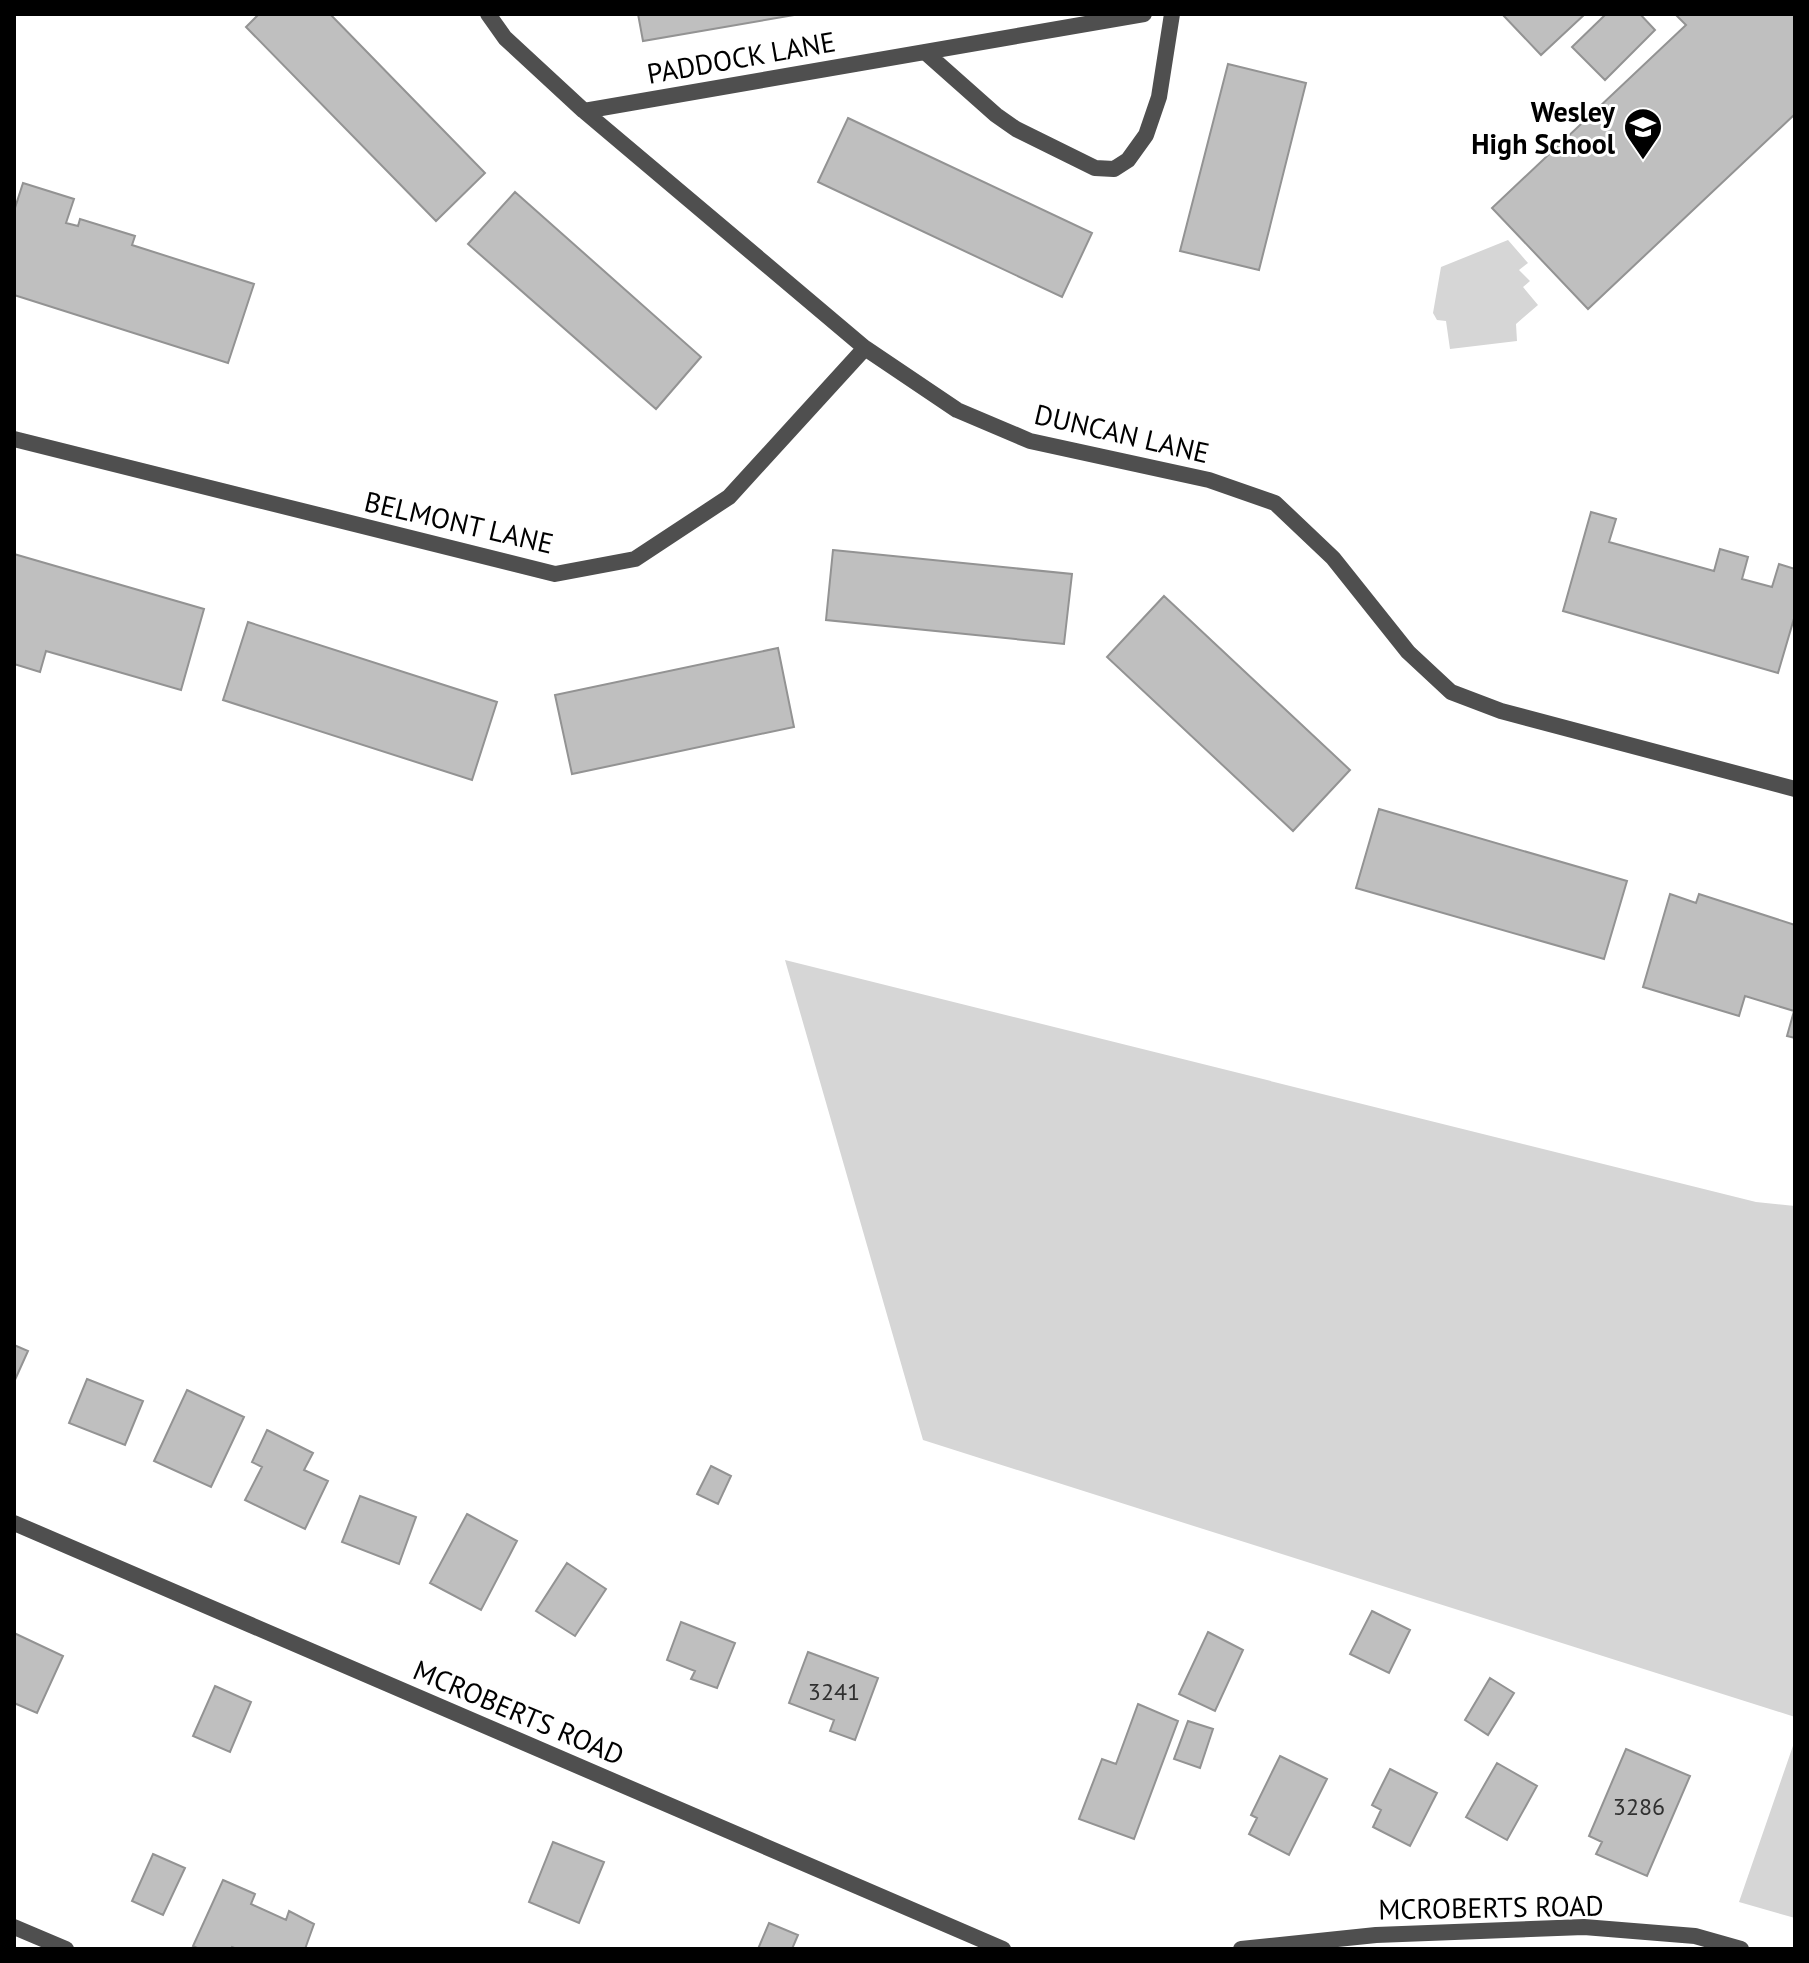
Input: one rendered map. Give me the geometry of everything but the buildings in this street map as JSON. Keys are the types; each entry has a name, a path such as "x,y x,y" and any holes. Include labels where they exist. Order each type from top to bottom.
{"street":[{"name":"DUNCAN LANE","path":"488,14 505,38 584,111 865,348 957,410 1030,441 1209,480 1275,503 1333,558 1408,652 1451,692 1501,711 1795,789"},
{"name":"PADDOCK LANE","path":"584,111 1144,14"},
{"path":"925,52 1016,129 1095,168 1114,169 1128,160 1146,135 1159,97 1172,14"},
{"name":"BELMONT LANE","path":"14,439 555,574 635,559 729,497 865,348"},
{"name":"MCROBERTS ROAD","path":"14,1523 1003,1949"},
{"path":"14,1927 66,1949"},
{"name":"MCROBERTS ROAD","path":"1241,1949 1376,1935 1584,1927 1695,1936 1741,1949"}],"shaded area":[{"path":"1508,240 1528,263 1519,270 1530,281 1523,287 1538,305 1516,324 1517,341 1450,349 1446,321 1437,320 1433,313 1441,267"},
{"path":"785,960 1756,1202 1795,1206 1795,1717 923,1440"},
{"path":"1795,1740 1795,1918 1739,1902"}],"place":[{"name":"Wesley High School","path":"1643,161"}]}
